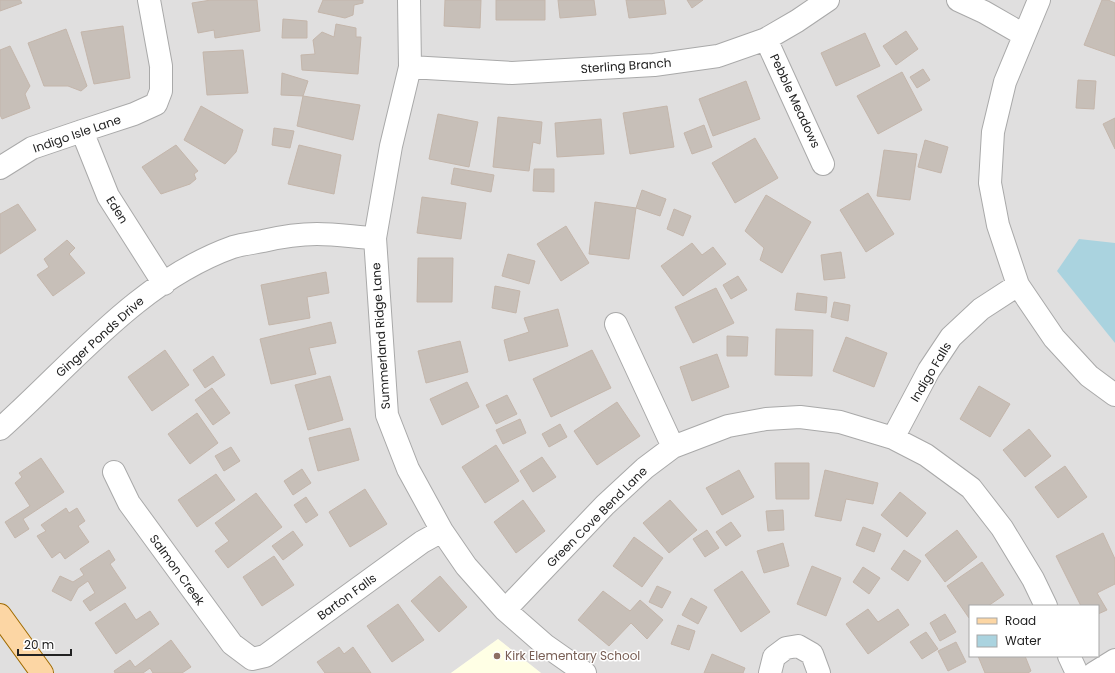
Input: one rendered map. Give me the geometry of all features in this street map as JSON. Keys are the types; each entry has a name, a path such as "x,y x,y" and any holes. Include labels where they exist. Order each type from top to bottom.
{"main road":[{"path":"0,615 42,673"}],"street":[{"name":"Indigo Isle Lane","path":"0,168 32,148 134,114 156,104 161,91 161,66 149,0"},
{"name":"Summerland Ridge Lane","path":"409,0 410,67 391,146 375,238 387,415 408,469 442,531 466,566 505,610 545,645 585,673"},
{"name":"Sterling Branch","path":"410,67 512,72 654,65 718,56 766,39 797,21 828,0"},
{"path":"958,0 984,12 1024,36"},
{"path":"1039,0 1005,82 993,132 990,184 998,225 1018,285 1054,338 1089,376 1115,395"},
{"name":"Pebble Meadows","path":"766,39 823,164"},
{"name":"Eden","path":"82,131 108,196 164,284"},
{"name":"Ginger Ponds Drive","path":"0,429 27,405 94,339 137,301 195,264 234,247 280,237 317,234 375,238"},
{"name":"Indigo Falls","path":"893,438 929,370 951,338 981,309 1018,285"},
{"path":"616,324 673,447"},
{"name":"Green Cove Bend Lane","path":"505,610 605,505 645,468 673,447 728,426 766,418 800,417 840,422 893,438 926,455 971,488 1002,528 1034,579 1046,605"},
{"name":"Salmon Creek","path":"114,472 129,503 232,644 252,659"},
{"name":"Barton Falls","path":"252,659 265,656 422,542 442,531"},
{"path":"770,673 774,657 786,648 798,646 812,654 819,673"},
{"path":"1069,657 1077,673"},
{"path":"1094,673 1115,660"}],"shaded area":[{"path":"0,0 1115,0 1115,673 541,673 498,639 451,673 0,673"},
{"name":"Kirk Elementary School","path":"498,639 541,673 451,673"}],"water":[{"path":"1079,239 1115,243 1115,343 1057,271"}],"building":[{"path":"0,0 20,0 22,3 0,11"},
{"path":"211,0 257,0 260,31 215,38 214,30 198,33 192,3"},
{"path":"323,0 363,0 363,3 354,5 353,15 345,18 318,12"},
{"path":"445,0 481,0 480,28 444,26"},
{"path":"496,0 545,0 545,20 496,20"},
{"path":"558,0 594,0 596,15 560,18"},
{"path":"626,0 664,0 666,14 629,18"},
{"path":"687,0 703,0 692,8"},
{"path":"1102,0 1108,0 1115,3 1115,56 1084,45"},
{"path":"283,19 307,21 307,38 282,38"},
{"path":"336,24 356,28 356,37 361,37 358,74 302,70 301,55 315,54 313,40 322,32 334,37"},
{"path":"123,26 130,78 94,84 81,32"},
{"path":"66,29 87,86 81,91 68,86 44,86 28,43"},
{"path":"906,31 918,49 896,65 883,46"},
{"path":"865,33 880,66 836,86 821,53"},
{"path":"10,46 30,86 25,94 30,108 2,119 0,115 0,50"},
{"path":"243,50 248,93 207,95 203,52"},
{"path":"923,69 930,80 917,88 910,77"},
{"path":"902,72 922,110 878,134 857,96"},
{"path":"282,73 308,81 303,96 281,95"},
{"path":"1078,80 1096,81 1094,109 1076,108"},
{"path":"746,81 760,119 713,136 699,99"},
{"path":"303,96 360,105 353,140 297,126"},
{"path":"201,106 243,130 236,152 225,164 184,140"},
{"path":"667,106 674,147 630,154 623,113"},
{"path":"438,114 478,122 469,167 429,159"},
{"path":"498,117 542,122 540,144 533,142 529,171 493,167"},
{"path":"1115,118 1115,149 1103,124"},
{"path":"601,119 604,154 557,157 555,123"},
{"path":"704,125 712,147 692,154 684,133"},
{"path":"274,128 294,131 290,148 272,145"},
{"path":"755,138 778,178 735,203 712,163"},
{"path":"925,140 948,147 941,173 918,167"},
{"path":"176,145 198,171 194,174 196,179 190,184 161,194 142,167"},
{"path":"299,145 341,155 334,194 288,184"},
{"path":"884,150 917,154 910,200 877,196"},
{"path":"454,168 494,175 491,192 451,184"},
{"path":"534,169 554,169 554,192 533,191"},
{"path":"642,190 666,199 660,216 636,208"},
{"path":"868,193 894,234 866,252 840,210"},
{"path":"766,195 811,222 782,273 760,260 764,248 745,231"},
{"path":"422,197 466,203 461,239 417,233"},
{"path":"595,202 636,208 629,259 589,254"},
{"path":"18,204 36,230 0,254 0,214"},
{"path":"674,209 691,216 683,236 667,229"},
{"path":"566,226 589,263 561,281 537,244"},
{"path":"67,240 75,248 69,254 85,273 53,296 37,275 49,267 44,259"},
{"path":"692,243 702,255 713,247 726,264 683,296 661,266"},
{"path":"841,252 845,278 824,280 821,255"},
{"path":"508,254 535,261 529,284 502,276"},
{"path":"418,258 453,258 452,302 417,302"},
{"path":"326,272 329,293 307,297 310,318 269,325 261,285"},
{"path":"738,276 747,290 731,299 723,285"},
{"path":"495,286 520,291 516,313 492,308"},
{"path":"716,288 734,323 693,343 675,307"},
{"path":"797,293 827,297 826,313 795,310"},
{"path":"834,302 850,305 848,321 831,317"},
{"path":"558,309 568,346 509,361 504,340 529,332 524,318"},
{"path":"331,322 336,343 309,348 316,374 271,384 260,339"},
{"path":"776,329 813,330 812,376 775,375"},
{"path":"727,336 748,337 747,356 727,356"},
{"path":"846,337 887,353 874,387 833,371"},
{"path":"460,341 468,372 426,383 418,351"},
{"path":"165,350 189,385 152,411 128,377"},
{"path":"592,350 611,388 551,417 533,379"},
{"path":"717,354 729,387 692,401 680,367"},
{"path":"213,356 225,375 205,388 193,370"},
{"path":"330,376 343,420 308,430 295,385"},
{"path":"467,382 479,407 442,425 430,399"},
{"path":"979,386 1010,404 990,437 960,419"},
{"path":"212,388 230,413 213,425 195,400"},
{"path":"507,395 517,414 496,424 486,405"},
{"path":"617,402 640,436 597,465 574,431"},
{"path":"197,413 218,443 190,464 168,434"},
{"path":"520,419 526,433 503,444 496,430"},
{"path":"560,424 567,437 549,447 542,434"},
{"path":"350,428 359,460 318,471 309,438"},
{"path":"1029,429 1051,456 1025,477 1003,450"},
{"path":"496,445 519,481 485,503 462,467"},
{"path":"231,447 240,461 224,471 215,456"},
{"path":"542,457 556,477 533,492 520,471"},
{"path":"41,458 64,492 23,519 29,529 15,538 5,522 30,506 15,483 22,477 19,473"},
{"path":"775,463 809,463 809,499 776,499"},
{"path":"1065,466 1087,497 1058,518 1035,487"},
{"path":"302,469 311,483 293,495 284,481"},
{"path":"739,470 754,497 722,515 706,488"},
{"path":"825,470 878,483 873,504 846,499 841,521 815,516"},
{"path":"216,474 235,500 197,527 178,500"},
{"path":"365,489 387,524 350,547 329,512"},
{"path":"900,492 926,513 907,537 881,515"},
{"path":"256,493 282,527 228,568 215,551 229,541 215,523"},
{"path":"306,497 318,515 306,523 294,505"},
{"path":"523,500 545,531 516,553 494,522"},
{"path":"670,500 697,530 669,553 643,523"},
{"path":"66,508 69,513 77,508 85,521 78,526 89,542 65,559 60,552 52,558 37,536 46,531 41,525"},
{"path":"783,510 784,530 768,531 766,511"},
{"path":"731,522 741,536 726,546 716,532"},
{"path":"863,527 881,534 874,552 856,545"},
{"path":"707,530 719,548 705,557 693,539"},
{"path":"957,530 977,557 945,582 925,555"},
{"path":"293,531 303,545 283,560 272,546"},
{"path":"1103,533 1115,559 1115,584 1097,593 1107,610 1099,614 1099,605 1080,605 1056,556"},
{"path":"634,537 663,558 642,587 613,566"},
{"path":"783,543 789,566 764,573 757,551"},
{"path":"109,550 115,560 110,564 126,588 90,611 83,601 95,593 88,581 78,588 71,601 52,591 60,576 73,582 84,575 80,569"},
{"path":"904,550 921,561 908,581 891,569"},
{"path":"274,556 294,585 262,606 243,577"},
{"path":"982,562 1004,595 989,605 969,605 969,618 947,586"},
{"path":"812,566 841,578 826,616 797,604"},
{"path":"863,567 880,578 869,594 853,582"},
{"path":"742,571 770,612 741,632 714,590"},
{"path":"440,576 467,607 439,632 411,601"},
{"path":"657,586 671,592 662,608 649,602"},
{"path":"603,591 630,611 640,600 663,620 647,639 631,623 609,646 578,620"},
{"path":"691,598 707,607 698,624 682,615"},
{"path":"125,603 136,620 150,611 159,624 116,654 95,623"},
{"path":"398,604 424,640 392,662 367,626"},
{"path":"868,609 878,622 898,609 909,625 868,654 846,624"},
{"path":"945,614 956,632 940,641 930,623"},
{"path":"678,625 695,631 689,650 671,644"},
{"path":"926,632 938,649 922,659 910,642"},
{"path":"171,640 191,667 182,673 153,673 150,668 143,673 115,673 114,671 130,660 135,667"},
{"path":"956,642 966,662 948,671 938,651"},
{"path":"339,647 344,654 353,647 371,673 325,673 317,662"},
{"path":"712,654 745,668 743,673 704,673"},
{"path":"978,657 1025,657 1031,671 1028,673 985,673"}],"place":[{"name":"Kirk Elementary School","path":"497,656"}]}
